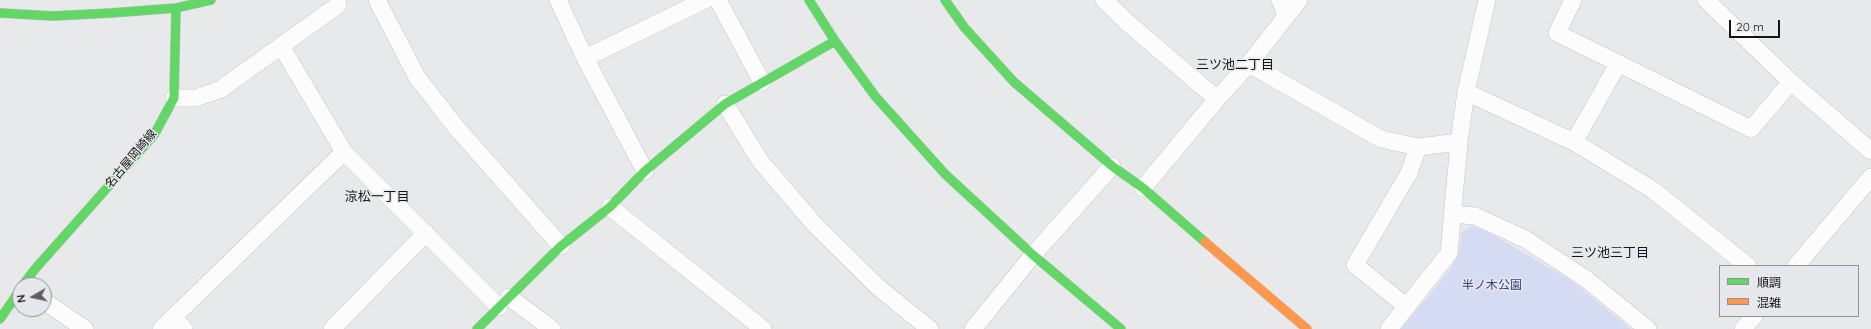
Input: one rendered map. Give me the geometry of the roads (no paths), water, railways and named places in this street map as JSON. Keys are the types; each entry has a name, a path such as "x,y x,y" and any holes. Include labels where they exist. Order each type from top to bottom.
{"street":[{"path":"0,13 53,16 211,0"},
{"path":"377,0 417,77 455,126 561,246"},
{"path":"558,0 585,58 645,171"},
{"path":"585,58 705,0"},
{"path":"718,0 762,82"},
{"path":"809,0 835,41 874,96 945,174 1033,255 1121,329"},
{"path":"945,0 964,27 1014,82 1112,166 1142,188 1307,329"},
{"path":"1104,0 1129,24 1217,99"},
{"path":"1280,0 1286,16"},
{"path":"1142,188 1217,99 1249,64 1299,0"},
{"path":"1573,0 1557,33 1751,129 1791,82"},
{"path":"1706,0 1791,82 1871,151"},
{"path":"1389,329 1449,253 1458,142 1482,1"},
{"name":"名古屋岡崎線","path":"29,277 154,135 174,98 176,4"},
{"path":"174,98 196,98 221,89 338,5"},
{"path":"477,329 561,246 610,207 645,171 725,104 835,41"},
{"path":"281,46 344,152 426,233 504,302 552,329"},
{"path":"1249,64 1381,139 1418,147 1458,142"},
{"path":"1574,142 1618,64"},
{"path":"1466,92 1574,142 1653,190 1747,265"},
{"path":"725,104 761,162 816,226 879,288 930,329"},
{"path":"1407,307 1355,265 1409,173 1418,147"},
{"path":"173,325 344,152"},
{"path":"973,329 1033,255 1112,166"},
{"path":"1797,265 1871,177"},
{"path":"610,207 763,329"},
{"path":"1452,214 1475,216 1525,239 1586,279 1648,329"},
{"path":"332,329 426,233"},
{"path":"0,319 12,302"},
{"path":"52,306 85,329"},
{"path":"1743,329 1753,317"}],"district":[{"name":"三ツ池二丁目","path":"1235,65"},
{"name":"涼松一丁目","path":"377,197"},
{"name":"三ツ池三丁目","path":"1610,253"}],"park label":[{"name":"半ノ木公園","path":"1492,285"}]}
